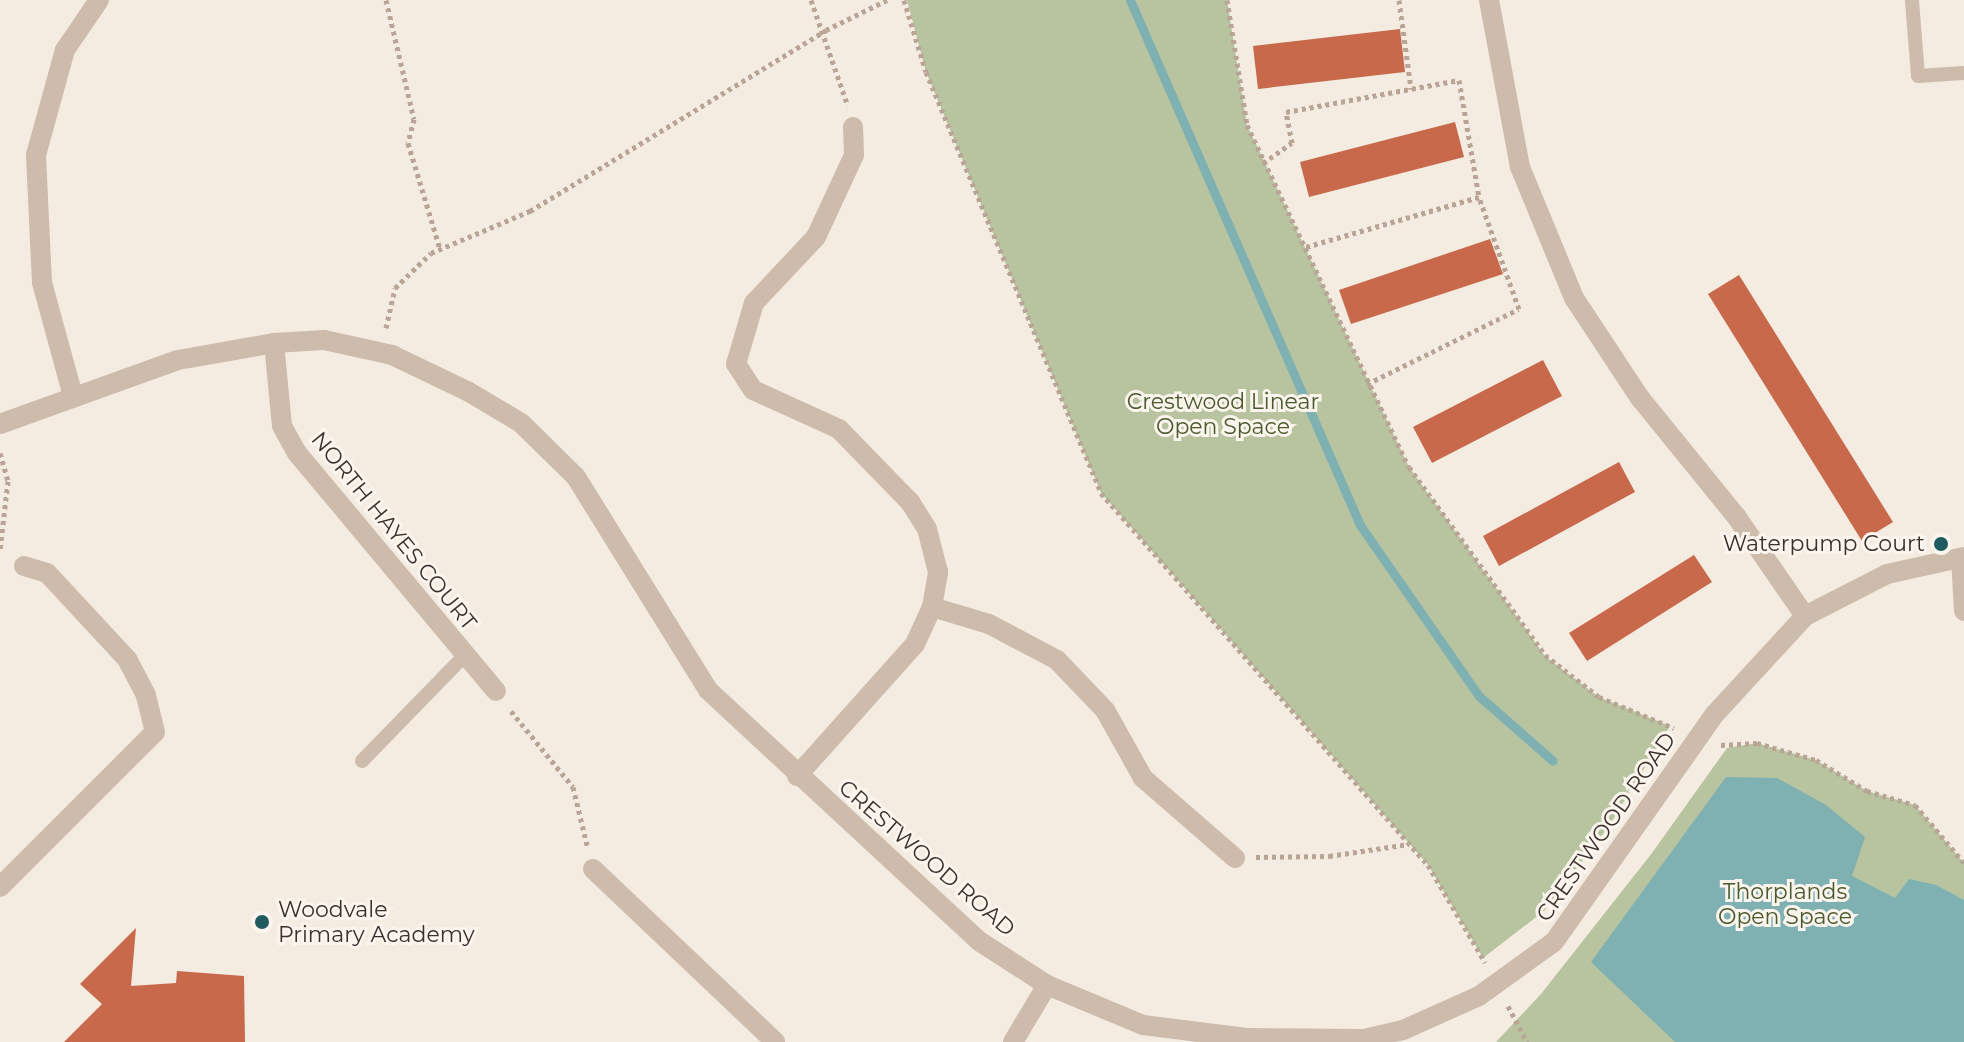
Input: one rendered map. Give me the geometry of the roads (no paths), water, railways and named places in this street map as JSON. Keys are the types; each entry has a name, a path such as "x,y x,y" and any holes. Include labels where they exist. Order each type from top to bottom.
{"street":[{"path":"73,396 42,283 36,155 65,50 99,0"},
{"path":"1489,0 1520,167 1574,298 1640,398 1736,516 1805,616"},
{"path":"797,776 915,644 932,607 938,572 927,529 911,503 839,429 753,390 736,364 754,303 816,237 854,155 853,127"},
{"name":"CRESTWOOD ROAD","path":"0,424 178,360 274,343 324,340 383,353 469,392 521,423 576,477 657,615 708,690 797,776 979,941 1047,985 1143,1025 1246,1038 1364,1040 1405,1036 1496,984 1554,942 1698,738 1805,616 1887,574 1962,558"},
{"name":"NORTH HAYES COURT","path":"274,343 282,426 297,453 496,691"},
{"path":"1962,558 1964,611"},
{"path":"0,887 155,732 146,695 127,659 47,573 24,566"},
{"path":"932,607 989,624 1057,660 1105,710 1143,778 1235,858"},
{"path":"593,869 775,1042"},
{"path":"1013,1042 1047,985"}],"lane":[{"path":"1912,1 1918,76 1964,73"},
{"path":"362,761 465,655"}],"water":[{"name":"Thorplands Open Space","path":"1726,777 1777,778 1826,805 1865,837 1852,876 1895,898 1909,879 1936,885 1964,900 1964,1042 1675,1042 1591,962"}],"waterway":[{"path":"1130,0 1360,525 1479,696 1553,761"}],"place":[{"name":"Waterpump Court","path":"1941,544"},
{"name":"Woodvale Primary Academy","path":"262,922"}],"park label":[{"name":"Crestwood Linear Open Space","path":"1223,414"}]}
